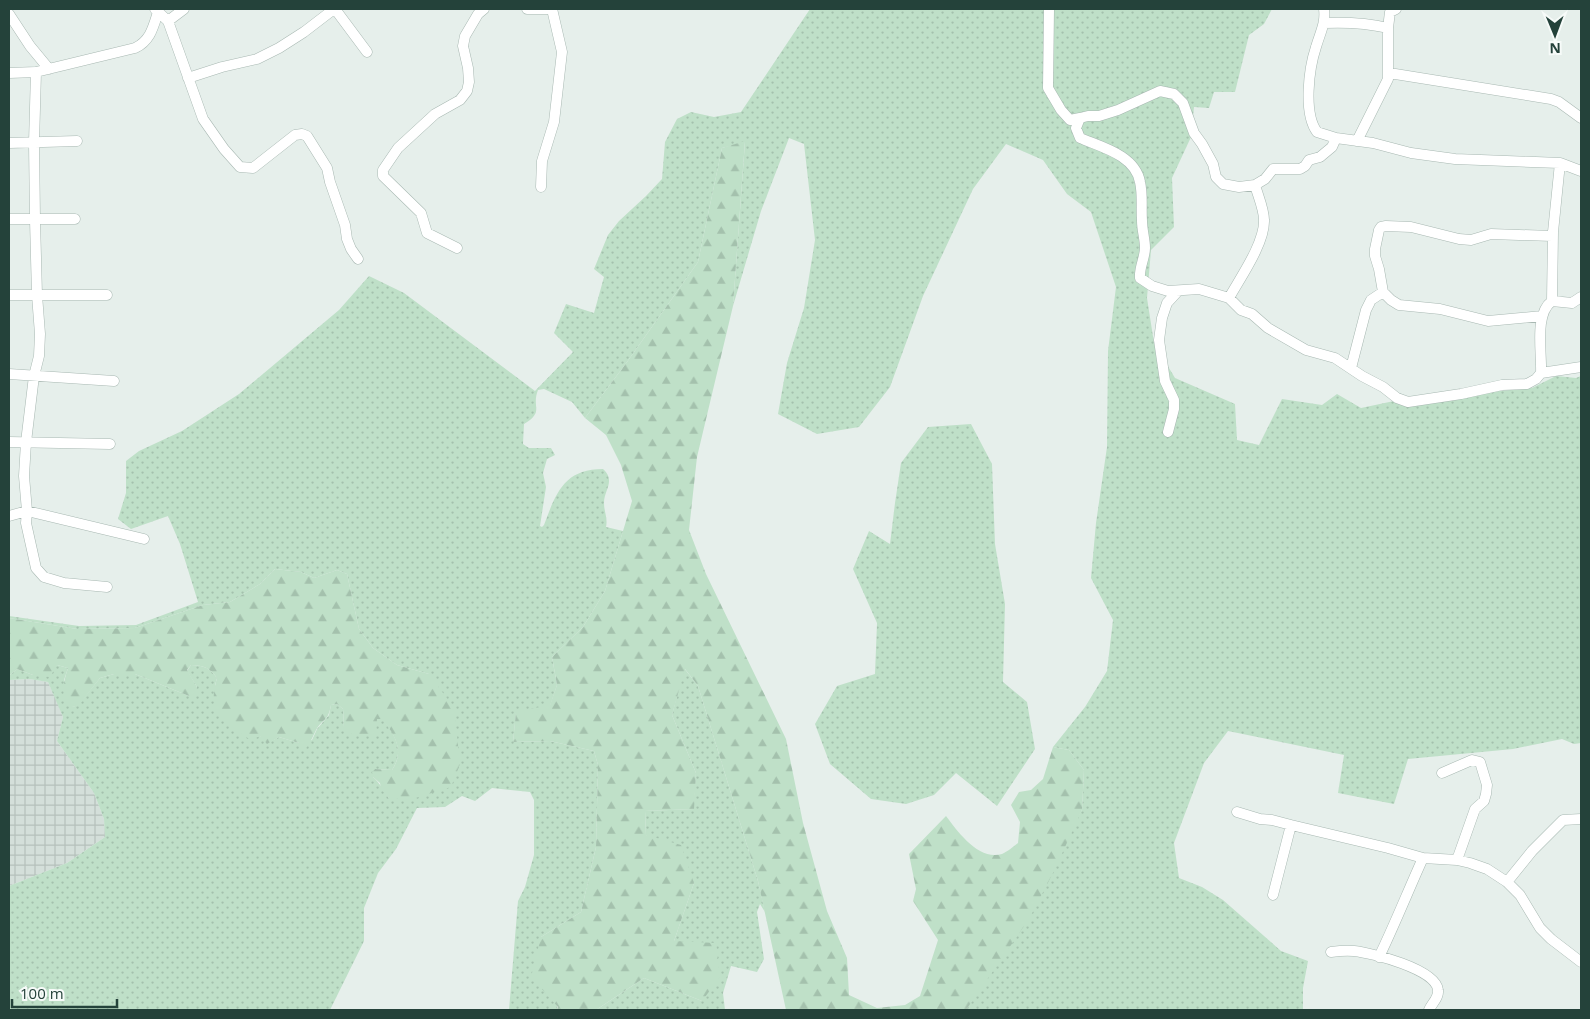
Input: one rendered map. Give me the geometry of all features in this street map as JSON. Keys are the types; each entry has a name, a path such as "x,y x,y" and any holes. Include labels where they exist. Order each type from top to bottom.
{"street":[{"path":"168,21 184,9"},
{"path":"188,78 222,67 257,59 304,32 334,9 367,52"},
{"path":"457,248 427,233 421,213 382,174 398,148 435,114 460,100 467,91 469,82 468,68 463,46 465,36 478,14 484,9"},
{"path":"527,9 552,9 562,52 554,122 542,162 541,187"},
{"path":"1049,9 1048,88 1061,110 1070,120 1088,116 1099,116 1118,110 1160,91 1174,94 1183,103 1194,133 1213,164 1216,177 1223,184 1239,187 1255,185 1265,179 1273,169 1300,169 1309,160 1320,157 1332,147 1336,138"},
{"path":"1324,9 1324,23 1312,61 1309,100 1310,120 1317,132 1336,138 1374,143 1411,153 1455,159 1560,163 1581,171"},
{"path":"9,73 36,72 135,48 142,45 149,37 157,10 168,21 203,119 224,149 240,167 253,168 295,135 302,134 307,136 327,168 345,225 347,239 358,259"},
{"path":"1357,141 1377,104 1390,73 1388,28 1392,10"},
{"path":"9,14 30,46 49,69"},
{"path":"1324,23 1350,22 1388,28"},
{"path":"36,72 34,143 36,295 40,334 39,356 34,376 26,442 24,476 27,511 26,524 36,568 44,577 64,583 107,587"},
{"path":"1390,73 1551,99 1559,102 1581,118"},
{"path":"1080,118 1076,128 1080,138 1120,154 1134,168 1140,180 1145,248 1140,278 1152,286 1168,291 1199,289 1229,298 1242,310 1252,314 1268,328 1306,350 1335,358 1383,387 1396,398 1408,402 1461,394 1502,385 1527,384 1536,379 1541,373 1542,316 1545,308 1552,301 1552,236 1560,163"},
{"path":"9,143 77,141"},
{"path":"1229,298 1254,254 1261,236 1264,219 1255,185"},
{"path":"9,219 75,219"},
{"path":"1542,316 1488,321 1440,309 1399,305 1383,292 1375,256 1381,227 1411,227 1459,239 1471,240 1491,234 1552,236"},
{"path":"1168,432 1174,409 1174,400 1166,381 1159,340 1162,318 1167,303 1178,291"},
{"path":"1351,368 1366,310 1371,300 1383,292"},
{"path":"9,295 107,295"},
{"path":"1552,301 1572,303 1581,297"},
{"path":"1541,373 1581,367"},
{"path":"9,374 114,381"},
{"path":"9,442 110,444"},
{"path":"9,516 27,511 144,539"},
{"path":"1442,773 1472,760 1480,762 1487,785 1484,801 1475,808 1457,860"},
{"path":"1237,812 1260,820 1272,820 1423,858 1457,860 1487,869 1507,882 1520,895 1540,928 1552,940 1581,962"},
{"path":"1507,882 1521,863 1563,820 1581,819"},
{"path":"1273,895 1291,825"},
{"path":"1379,956 1423,858"},
{"path":"1331,952 1356,951 1379,956 1419,970 1436,984 1439,991 1429,1010"}],"shaded area":[{"path":"29,679 48,682 63,717 57,741 94,793 104,819 105,837 67,863 9,886 9,680"}],"green space":[{"path":"810,9 1272,9 1264,24 1249,35 1235,92 1214,92 1209,108 1194,107 1191,137 1172,178 1174,227 1151,250 1147,298 1154,343 1175,378 1235,404 1237,440 1259,445 1282,399 1322,405 1337,394 1361,408 1394,401 1532,388 1556,376 1576,378 1581,376 1581,743 1574,744 1562,739 1513,749 1408,759 1394,804 1338,793 1344,755 1228,731 1204,763 1174,843 1179,878 1202,887 1223,900 1281,951 1308,961 1303,988 1303,1010 966,1010 1082,810 1084,770 1069,750 1053,747 1085,707 1107,671 1113,620 1091,578 1096,523 1107,447 1108,351 1116,287 1091,212 1067,194 1043,160 1006,144 973,189 923,296 890,387 859,427 817,434 778,414 787,363 804,308 815,240 804,144 789,138 761,211 733,306 745,142 722,148 698,262 585,418 572,402 544,389 538,390 534,416 524,424 523,444 529,448 551,448 555,455 547,459 543,473 546,487 540,526 544,525 558,493 570,478 590,470 603,469 609,478 604,498 606,527 623,531 605,591 583,627 552,657 557,685 550,706 516,713 513,742 550,741 594,751 598,765 596,847 581,912 541,937 558,1010 509,1010 518,901 525,887 534,855 534,800 530,792 492,788 475,801 462,796 445,807 417,808 396,849 378,873 364,908 364,941 330,1010 9,1010 9,886 67,863 105,837 104,819 94,793 57,741 63,717 48,682 29,679 9,680 9,676 17,669 33,675 57,665 68,668 64,680 73,707 79,704 100,678 114,674 135,674 189,696 197,687 187,671 191,665 203,666 209,669 217,678 215,685 260,736 271,741 279,737 299,743 312,740 317,729 329,715 331,705 337,704 343,709 344,727 383,719 395,737 398,756 392,770 375,769 373,777 389,798 429,674 397,665 373,648 359,629 347,574 337,570 314,578 301,572 275,569 260,584 230,602 203,605 135,628 77,629 9,618 9,616 79,626 136,625 198,602 180,544 168,516 131,529 118,519 126,493 126,461 139,451 182,431 239,394 339,310 369,276 404,293 535,391 573,352 554,333 566,304 594,313 604,277 594,269 608,235 619,221 662,179 665,142 677,119 691,112 714,117 741,112"},
{"path":"745,141 733,306 697,457 689,530 706,574 786,739 803,823 827,911 847,958 849,995 877,1008 905,1005 920,996 938,940 913,901 916,889 909,854 946,816 963,837 977,849 993,855 1002,854 1018,843 1020,822 1011,805 1019,792 1031,790 1043,779 1053,747 1069,750 1084,770 1082,810 1054,871 1029,919 966,1010 786,1010 758,881 698,686 685,669 672,715 696,773 694,809 645,811 646,835 681,845 694,883 674,941 716,943 720,977 702,1001 644,978 596,1010 558,1010 558,1007 531,977 541,937 581,912 596,847 598,765 594,751 550,741 513,742 516,712 550,705 557,685 552,657 583,627 605,591 632,501 621,465 606,435 585,418 698,262 722,148"},
{"path":"971,424 992,464 995,544 1005,604 1003,682 1027,702 1035,749 997,806 956,773 934,795 906,804 871,799 830,764 815,724 837,686 875,674 877,623 853,569 869,531 890,544 901,463 928,427"},
{"path":"275,569 301,572 314,578 337,570 347,574 359,629 373,648 397,665 429,674 454,708 460,764 451,787 409,800 389,798 381,789 380,783 373,777 372,772 375,769 392,770 396,763 398,756 397,743 391,731 382,719 377,719 376,733 372,736 352,734 344,727 343,709 337,704 331,705 327,717 316,730 306,748 299,743 279,737 267,744 260,736 251,740 225,722 220,716 214,701 217,678 209,669 203,666 191,665 187,670 197,687 195,694 189,696 135,674 114,674 100,678 79,705 73,707 65,702 64,697 65,676 68,668 57,665 50,677 33,675 17,669 9,676 9,618 77,629 135,628 203,605 230,602 260,584"},
{"path":"684,668 698,686 758,881 765,912 760,904 757,912 764,959 757,972 731,966 723,993 725,1010 596,1010 644,978 702,1001 674,941 694,883 646,835 645,811 693,809 696,773 672,715"}]}
